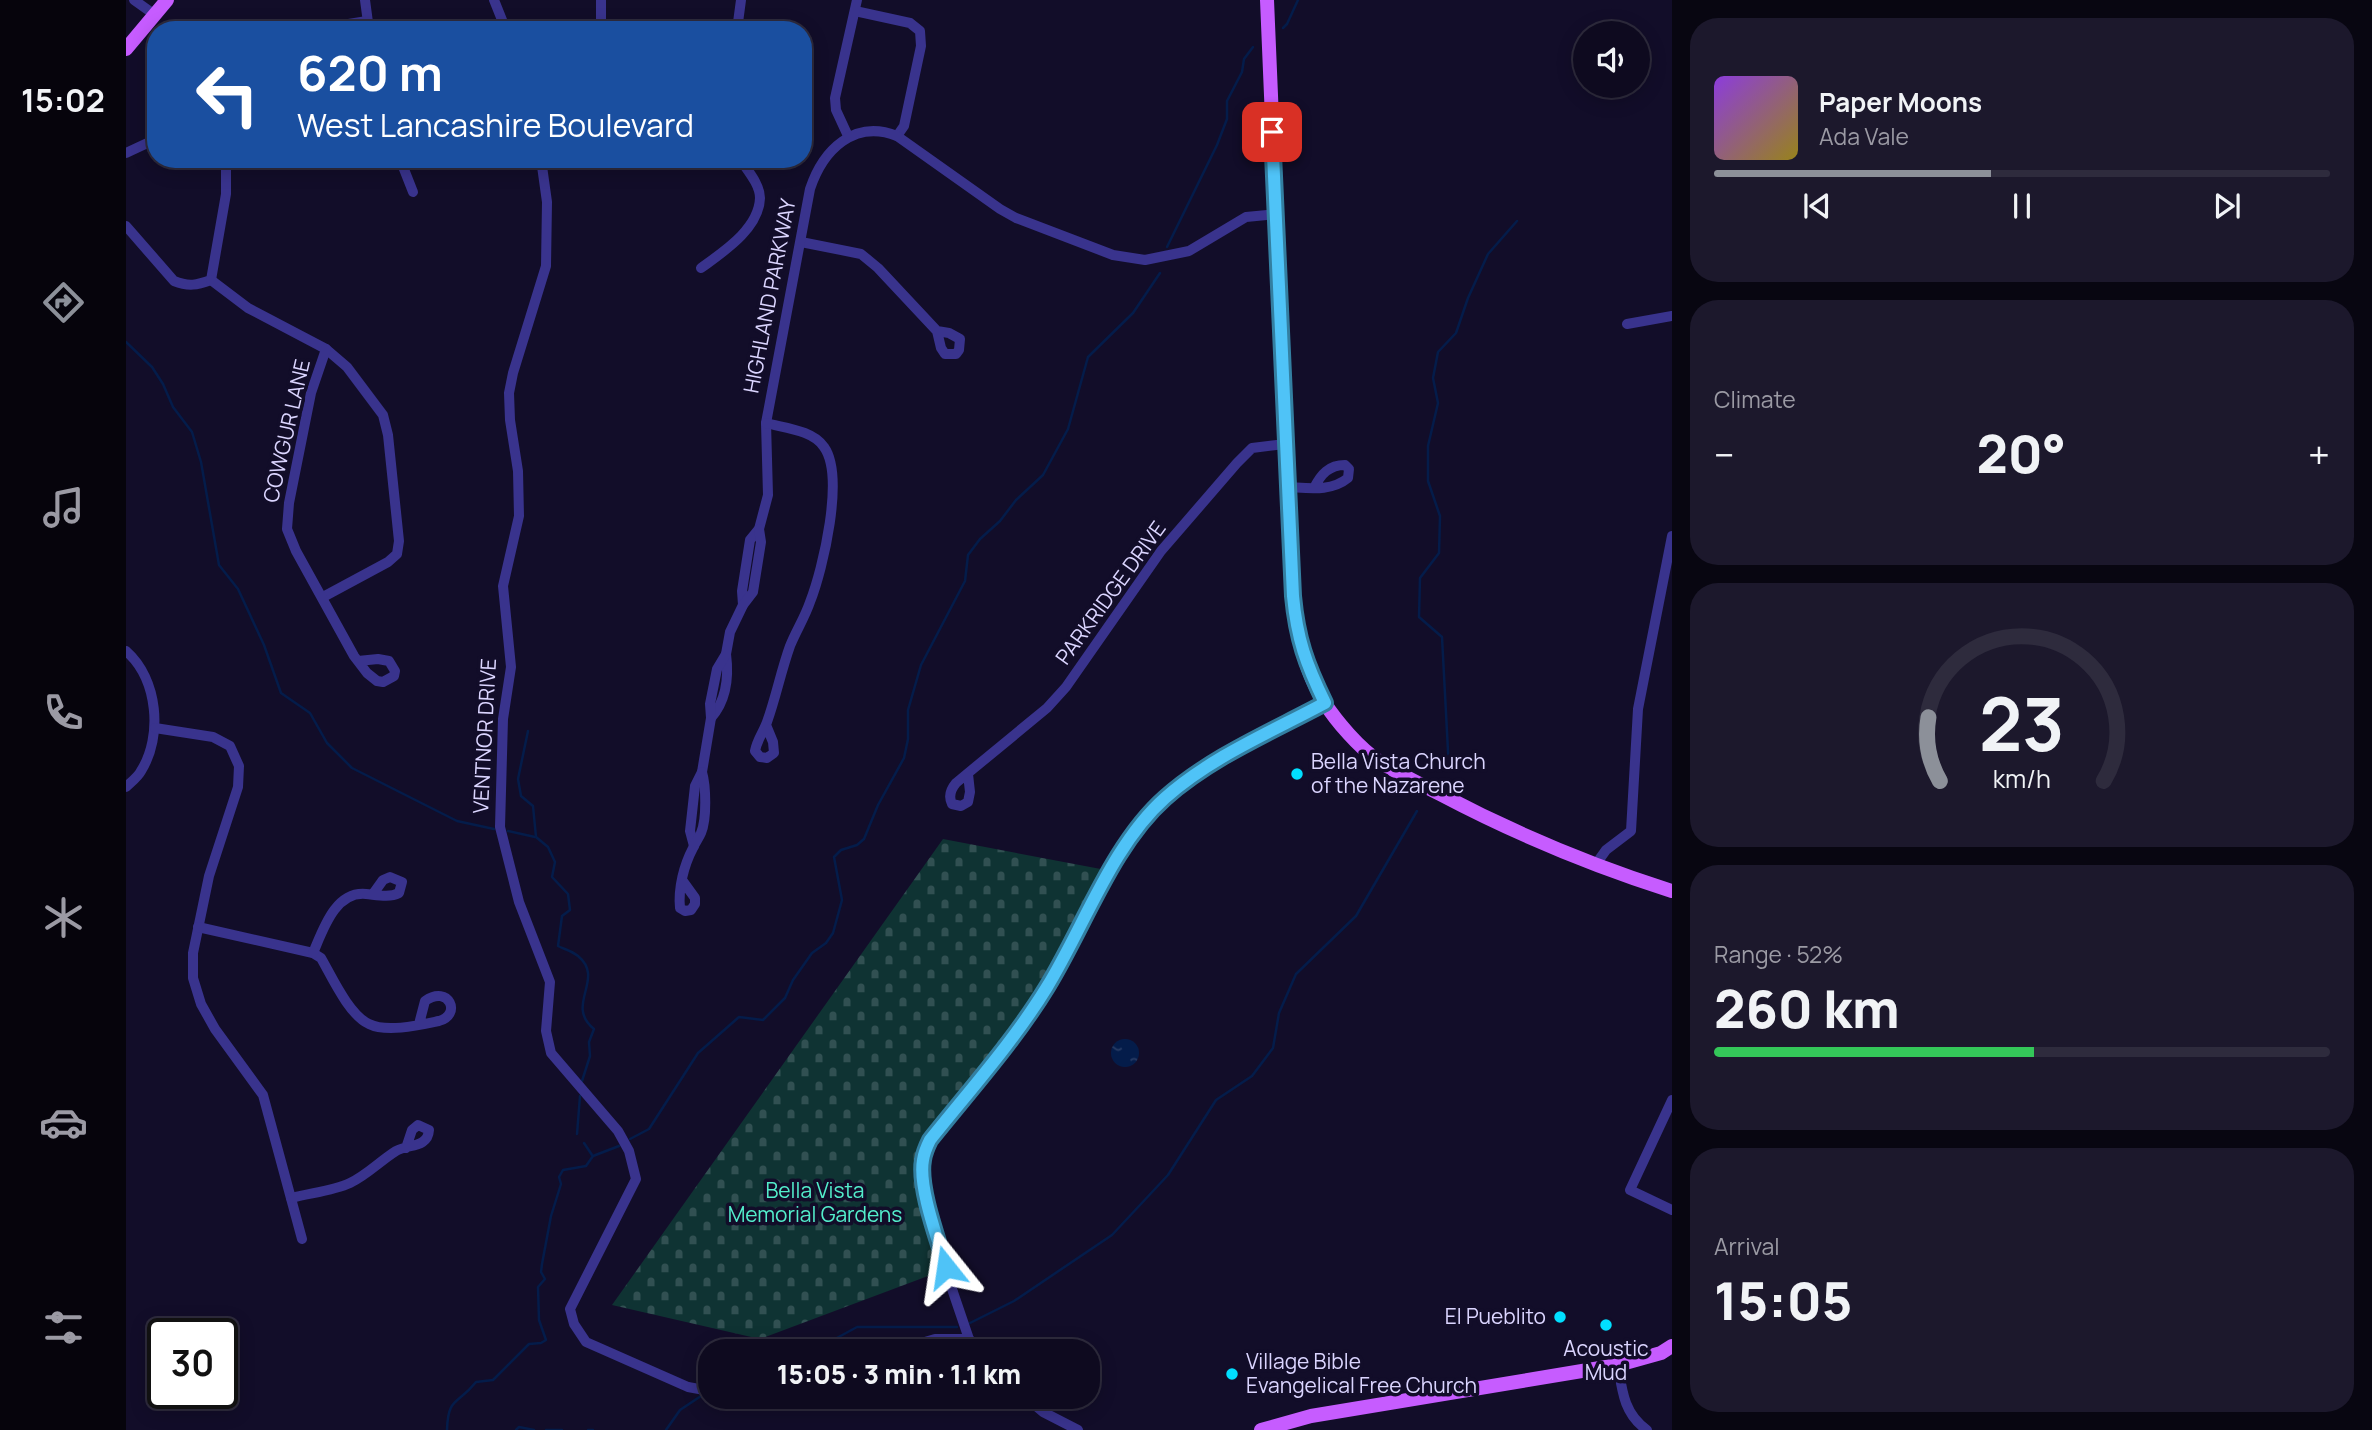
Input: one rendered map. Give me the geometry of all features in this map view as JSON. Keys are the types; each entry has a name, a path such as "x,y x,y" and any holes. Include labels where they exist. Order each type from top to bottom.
{"main road":[{"path":"150,21 167,0"},
{"path":"1267,0 1287,487 1296,625 1304,659 1325,703 1357,742 1377,760 1471,811 1596,864 1672,891"},
{"path":"126,49 147,24"},
{"path":"1261,1430 1311,1416 1618,1365 1661,1353 1672,1346"}],"street":[{"path":"134,0 155,15"},
{"path":"365,0 368,21"},
{"path":"494,0 502,21"},
{"path":"601,0 601,21"},
{"path":"738,21 741,0"},
{"path":"897,136 904,126 922,47 920,31 910,23 856,5 835,98 836,110 848,136 866,131 886,132 897,136 1000,209 1113,255 1145,260 1170,257 1189,251 1247,217 1276,214"},
{"name":"HIGHLAND PARKWAY","path":"682,880 694,846 690,831 695,786 702,772 711,718 710,704 718,669 726,654 730,632 743,605 753,592 761,542 759,528 768,495 766,423 810,189 827,156 848,136"},
{"path":"127,148 147,142"},
{"path":"211,280 226,194 226,168"},
{"path":"403,168 412,192"},
{"name":"VENTNOR DRIVE","path":"542,168 547,201 546,267 509,393 510,420 518,471 519,516 512,537 503,586 511,667 503,719 499,785 500,827 519,902 550,982 546,1031 551,1053 618,1131 628,1151 636,1179 570,1309 574,1324 586,1342 688,1387 698,1389"},
{"path":"701,268 739,237 756,211 760,198 758,188 746,168"},
{"path":"126,226 174,281 195,285 211,280"},
{"path":"802,242 861,254 878,268 937,331"},
{"path":"211,280 248,308 326,349 347,367 383,415 388,435 399,541 397,554 388,562 323,597"},
{"path":"1627,324 1672,316"},
{"name":"COWGUR LANE","path":"326,349 311,393 286,529 358,662"},
{"path":"766,423 809,435 823,444 830,456 833,501 825,547 810,602 791,645 766,725"},
{"name":"PARKRIDGE DRIVE","path":"968,774 1047,708 1066,687 1161,551 1237,463 1252,448 1285,444"},
{"path":"1287,487 1314,488"},
{"path":"1596,864 1606,850 1632,831 1638,709 1672,536"},
{"path":"126,652 143,673 152,695 155,728 149,754 141,772 126,787"},
{"path":"969,1339 925,1193 922,1163 930,1140 1030,1015 1124,847 1147,816 1164,798 1192,776 1325,703"},
{"path":"155,728 213,737 230,746 239,766 238,787 209,876 193,953 193,978 201,1004 215,1029 263,1095 302,1239"},
{"path":"313,953 331,913 340,903 357,893 373,894"},
{"path":"198,927 313,953 321,958 355,1014 370,1025 387,1027 419,1024"},
{"path":"1672,1100 1630,1190 1672,1210"},
{"path":"291,1198 348,1184 397,1151 406,1148"},
{"path":"1618,1365 1622,1394 1629,1413 1647,1430"},
{"path":"1039,1409 1077,1430"}],"green space":[{"name":"Bella Vista Memorial Gardens","path":"943,839 1106,870 1067,944 1022,1018 971,1081 926,1142 921,1154 944,1270 760,1339 612,1305"}],"water":[{"path":"1125,1039 1135,1043 1139,1053 1135,1063 1125,1067 1115,1063 1111,1053 1115,1043"}],"waterway":[{"path":"1283,28 1298,0"},
{"path":"1167,247 1217,145 1227,119 1227,101 1242,72 1244,59 1253,47"},
{"path":"1449,770 1442,637 1419,617 1420,578 1439,553 1440,516 1428,481 1428,446 1438,403 1433,378 1438,352 1456,333 1488,254 1517,221"},
{"path":"630,1139 649,1129 698,1053 739,1017 763,1020 785,998 793,980 812,953 826,943 833,933 842,900 834,857 841,850 857,845 864,839 878,805 904,758 908,739 908,710 921,665 965,581 968,555 1016,500 1043,475 1068,429 1088,357 1133,313 1160,273"},
{"path":"126,342 152,367 173,407 192,432 201,462 219,565 238,589 264,645 281,693 310,713 327,743 352,768 457,821 494,829"},
{"path":"528,731 518,779 521,796 533,806 536,837 548,847 555,862 552,877 568,894 570,910 562,916 558,946 578,956 588,974 583,1011 586,1020 594,1029 589,1042 590,1056 582,1081"},
{"path":"970,1323 1014,1301 1112,1235 1168,1175 1216,1100 1252,1076 1273,1048 1279,1013 1296,974 1356,916 1417,811"},
{"path":"508,831 535,837"},
{"path":"577,1134 580,1096"},
{"path":"584,1143 592,1155"},
{"path":"447,1430 452,1406 476,1382 493,1380 529,1344 546,1340 539,1320 538,1287 545,1279 541,1272 542,1264 551,1216 561,1184 559,1177 563,1170 586,1166 593,1156 619,1146"},
{"path":"835,1339 857,1327 957,1327"},
{"path":"666,1430 680,1410 698,1398"},
{"path":"516,1430 519,1427 534,1430"},
{"path":"546,1430 562,1430"},
{"path":"588,1430 593,1430"}],"place":[{"name":"Bella Vista Church of the Nazarene","path":"1297,774"},
{"name":"El Pueblito","path":"1560,1317"},
{"name":"Acoustic Mud","path":"1606,1325"},
{"name":"Village Bible Evangelical Free Church","path":"1232,1374"}],"route":[{"path":"946,1267 922,1174 922,1163 930,1140 1030,1015 1129,838 1164,798 1192,776 1325,703 1304,659 1293,596 1272,132"}]}
